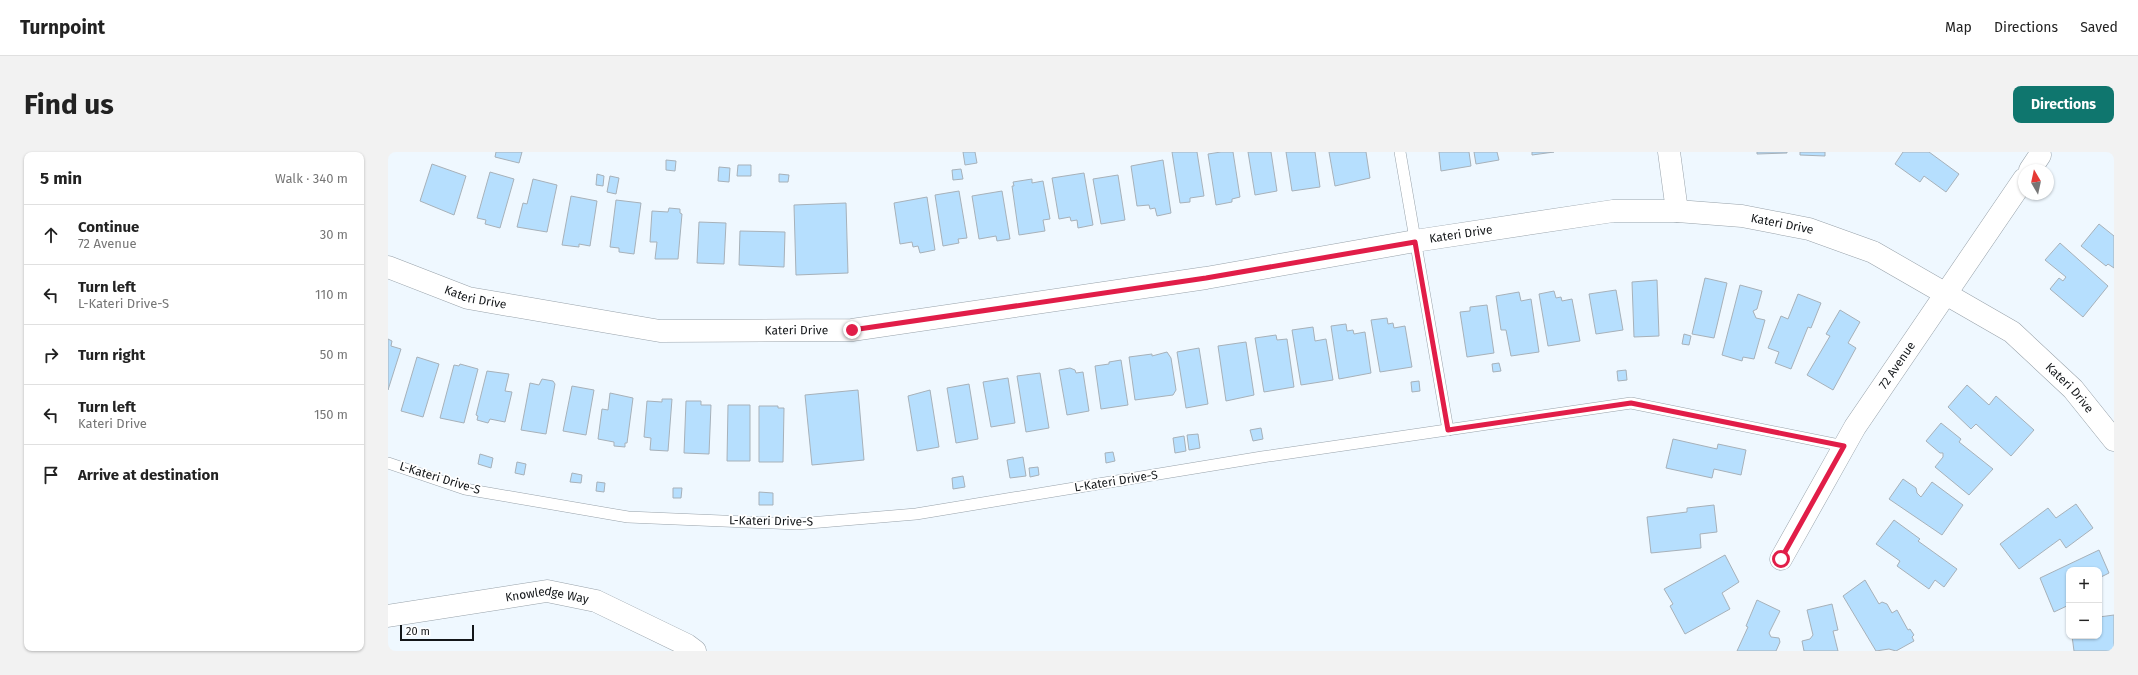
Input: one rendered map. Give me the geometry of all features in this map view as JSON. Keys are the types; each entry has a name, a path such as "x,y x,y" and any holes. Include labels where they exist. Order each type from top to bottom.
{"street":[{"path":"1669,152 1677,211"},
{"name":"72 Avenue","path":"1781,559 1855,427 2018,188"},
{"name":"Kateri Drive","path":"388,267 468,298 660,331 852,330 1206,278 1415,242 1613,211 1677,211 1742,216 1809,229 1873,252 2012,332 2073,389 2114,440"},
{"name":"Knowledge Way","path":"388,616 547,591 596,601 687,645 695,651"}],"lane":[{"path":"1400,152 1448,430"},
{"name":"L-Kateri Drive-S","path":"388,463 465,488 628,517 797,524 916,514 1262,457 1631,403 1844,446"}],"building":[{"path":"496,152 522,152 519,163 495,157"},
{"path":"963,152 975,152 977,163 965,165"},
{"path":"1172,152 1197,152 1204,196 1190,198 1190,202 1180,203"},
{"path":"1233,152 1240,197 1232,199 1232,202 1216,205 1208,154"},
{"path":"1248,152 1271,152 1277,191 1255,195"},
{"path":"1286,152 1315,152 1320,187 1292,191"},
{"path":"1329,152 1366,152 1370,178 1335,186"},
{"path":"1439,152 1469,152 1471,166 1441,171"},
{"path":"1474,152 1497,152 1499,160 1476,164"},
{"path":"1532,152 1554,152 1532,155"},
{"path":"1757,152 1787,152 1787,153 1757,154"},
{"path":"1800,152 1825,152 1825,156 1800,155"},
{"path":"1903,152 1929,152 1959,174 1946,192 1924,176 1920,182 1895,164"},
{"path":"666,160 676,161 675,171 666,170"},
{"path":"1163,160 1171,213 1157,216 1155,208 1150,209 1149,205 1137,206 1131,166"},
{"path":"432,164 466,176 454,215 420,201"},
{"path":"738,165 751,165 751,176 737,176"},
{"path":"719,167 730,168 729,182 718,181"},
{"path":"961,169 963,179 953,180 952,170"},
{"path":"490,172 514,179 500,228 485,224 486,220 477,218"},
{"path":"1084,173 1093,225 1078,228 1077,220 1071,221 1070,217 1059,219 1052,178"},
{"path":"597,174 604,176 603,186 596,185"},
{"path":"779,174 789,175 788,182 779,182"},
{"path":"1118,175 1125,220 1101,224 1093,179"},
{"path":"610,176 619,178 616,194 607,192"},
{"path":"533,179 557,185 547,232 517,227 523,203 527,204"},
{"path":"1032,179 1032,183 1043,181 1050,219 1043,220 1045,231 1019,235 1012,186 1014,186 1013,182"},
{"path":"959,191 967,238 958,239 959,243 943,246 935,195"},
{"path":"1002,191 1010,239 997,241 996,236 979,239 972,196"},
{"path":"571,196 597,201 590,246 579,244 579,247 562,245"},
{"path":"927,197 935,250 920,253 918,246 913,247 912,242 900,244 894,203"},
{"path":"616,200 641,203 634,254 619,252 619,248 610,247"},
{"path":"846,203 848,273 796,275 794,205"},
{"path":"669,208 680,209 680,213 682,214 678,259 655,259 657,242 650,242 652,211 668,212"},
{"path":"699,222 726,223 724,264 697,263"},
{"path":"2099,224 2114,236 2114,268 2108,264 2106,266 2081,246"},
{"path":"740,231 785,232 784,267 739,265"},
{"path":"2060,243 2108,286 2083,317 2050,289 2059,278 2063,281 2066,277 2045,260"},
{"path":"1705,278 1727,283 1714,338 1692,334"},
{"path":"1657,280 1659,336 1634,337 1632,282"},
{"path":"1740,285 1762,291 1757,309 1753,311 1756,318 1765,320 1754,359 1743,357 1742,361 1722,355"},
{"path":"1616,290 1623,330 1596,334 1589,294"},
{"path":"1554,291 1556,298 1561,297 1562,301 1572,299 1580,341 1548,346 1539,294"},
{"path":"1519,292 1521,301 1531,299 1539,352 1511,356 1506,330 1501,330 1496,296"},
{"path":"1798,294 1821,303 1811,328 1808,327 1791,369 1775,363 1779,352 1768,348 1781,316 1788,319"},
{"path":"1487,305 1494,353 1467,357 1460,312 1470,311 1470,307"},
{"path":"1840,310 1860,322 1848,343 1856,348 1833,390 1807,375 1830,336 1826,334"},
{"path":"1387,318 1388,324 1393,323 1394,328 1405,326 1412,367 1380,372 1371,320"},
{"path":"1346,324 1347,331 1353,330 1354,334 1365,332 1371,373 1339,379 1331,326"},
{"path":"1313,327 1315,341 1326,339 1333,380 1301,385 1292,330"},
{"path":"1684,334 1691,336 1689,345 1682,344"},
{"path":"1276,335 1277,340 1287,339 1294,387 1264,392 1255,338"},
{"path":"388,339 392,341 391,346 401,349 388,390"},
{"path":"1246,342 1254,395 1226,401 1218,346"},
{"path":"1199,348 1208,404 1186,408 1177,352"},
{"path":"1167,352 1171,358 1176,390 1173,395 1135,400 1129,357 1152,354 1152,356"},
{"path":"417,357 439,364 423,417 401,411"},
{"path":"1121,360 1128,405 1101,409 1095,366"},
{"path":"1499,363 1501,371 1493,372 1492,364"},
{"path":"460,364 478,369 464,423 440,418 454,365 459,366"},
{"path":"1070,368 1075,370 1076,373 1083,372 1089,411 1067,415 1059,370"},
{"path":"1626,370 1627,380 1618,381 1617,371"},
{"path":"487,371 509,374 505,391 512,392 505,422 490,419 488,423 477,420 478,416 476,415"},
{"path":"1040,373 1049,428 1026,432 1017,376"},
{"path":"1008,378 1015,423 991,427 983,382"},
{"path":"542,379 553,381 555,384 546,434 521,430 530,383 539,385"},
{"path":"1419,381 1420,391 1412,392 1411,382"},
{"path":"969,384 978,439 956,443 947,388"},
{"path":"1967,385 1989,405 1996,396 2034,430 2011,456 1976,424 1971,429 1948,407"},
{"path":"572,386 594,390 586,435 563,431"},
{"path":"858,390 864,460 812,465 805,395"},
{"path":"930,390 939,447 917,451 908,396"},
{"path":"610,393 633,398 627,443 625,443 625,447 614,446 614,442 598,439 602,409 608,410"},
{"path":"662,399 672,399 668,451 650,450 651,438 644,437 647,401 662,402"},
{"path":"686,401 701,401 701,405 711,405 709,454 684,453"},
{"path":"728,405 750,405 750,461 727,461"},
{"path":"759,406 778,406 778,408 784,408 783,462 759,462"},
{"path":"1941,423 1961,439 1959,442 1993,469 1969,495 1935,467 1943,457 1943,453 1940,453 1926,441"},
{"path":"1261,428 1263,439 1253,441 1250,430"},
{"path":"1198,434 1200,448 1189,450 1187,435"},
{"path":"1184,436 1186,451 1175,453 1173,438"},
{"path":"1673,439 1717,449 1718,444 1746,450 1741,475 1714,469 1712,478 1666,468"},
{"path":"1113,452 1115,461 1106,463 1105,453"},
{"path":"480,454 493,458 491,468 478,464"},
{"path":"1023,457 1026,476 1010,478 1007,460"},
{"path":"517,462 526,464 524,475 515,473"},
{"path":"1038,467 1039,475 1030,477 1029,468"},
{"path":"572,473 582,475 581,483 570,482"},
{"path":"963,476 965,487 953,489 952,478"},
{"path":"1903,479 1916,488 1917,493 1921,497 1932,482 1963,505 1942,535 1889,499"},
{"path":"597,482 605,483 604,492 596,491"},
{"path":"673,488 682,488 681,498 673,498"},
{"path":"759,492 773,493 773,505 759,505"},
{"path":"2076,504 2093,528 2066,548 2060,539 2019,569 2000,544 2048,508 2056,518"},
{"path":"1714,505 1717,532 1700,534 1701,548 1651,553 1647,517 1687,512 1687,508"},
{"path":"1894,520 1920,539 1918,541 1957,569 1944,587 1935,580 1929,589 1897,566 1900,561 1876,544"},
{"path":"2099,550 2109,573 2102,576 2102,567 2066,567 2066,606 2054,612 2040,578"},
{"path":"1725,555 1739,582 1722,593 1730,609 1685,634 1670,606 1673,604 1664,589"},
{"path":"1865,580 1879,604 1882,602 1887,604 1892,613 1897,610 1908,630 1910,629 1914,635 1912,637 1914,641 1896,651 1889,649 1876,651 1843,596"},
{"path":"1757,600 1780,611 1769,633 1771,637 1779,638 1780,642 1776,651 1737,651 1748,627 1746,626"},
{"path":"1832,604 1838,630 1833,631 1838,651 1804,651 1802,641 1810,639 1813,635 1807,610"},
{"path":"2114,615 2114,651 2074,651 2072,639 2102,639 2102,617"}],"route":[{"path":"852,330 1206,278 1415,242 1448,430 1631,403 1844,446 1781,559"}]}
